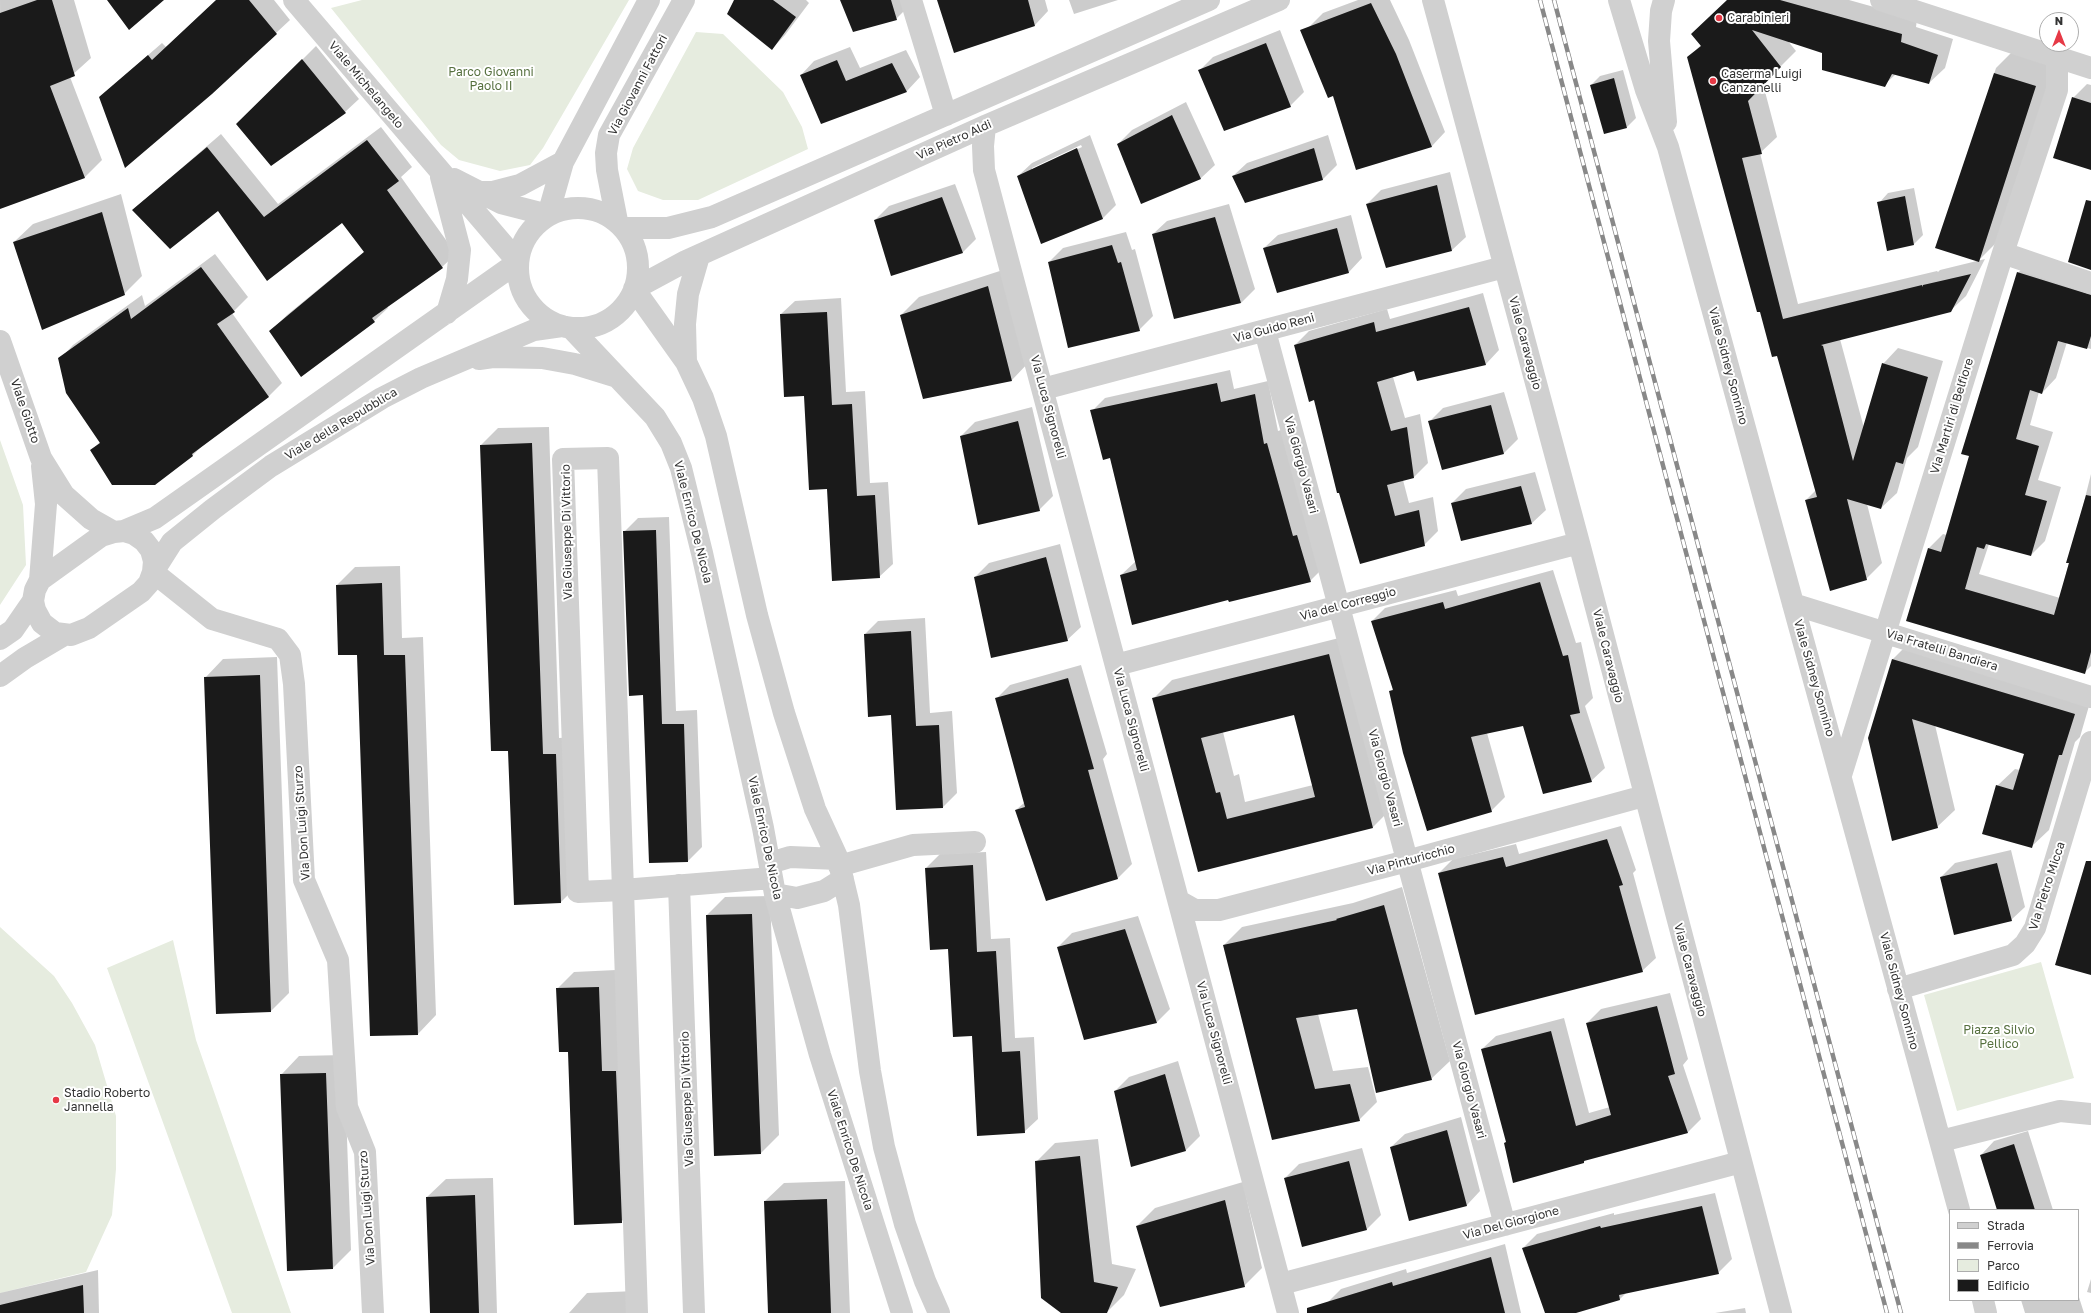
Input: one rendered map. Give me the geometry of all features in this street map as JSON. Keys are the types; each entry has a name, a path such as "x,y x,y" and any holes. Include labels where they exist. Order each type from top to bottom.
{"street":[{"name":"Viale Michelangelo","path":"294,0 518,262"},
{"path":"548,216 563,162 649,0"},
{"name":"Via Giovanni Fattori","path":"620,224 607,170 606,153 609,135 684,0"},
{"path":"911,0 946,115"},
{"path":"620,224 668,228 712,217 946,115 1173,7 1209,0"},
{"name":"Via Pietro Aldi","path":"634,289 699,256 985,126 1279,0"},
{"name":"Viale Caravaggio","path":"1433,0 1579,543 1644,796 1781,1313"},
{"name":"Viale Sidney Sonnino","path":"1619,0 1646,90 1668,146 1841,774 1959,1209"},
{"name":"Viale Sidney Sonnino","path":"1664,0 1661,11 1659,41 1668,146"},
{"path":"1881,0 2091,68"},
{"name":"Via Martiri di Belfiore","path":"1841,774 2003,253 2057,90 2057,57"},
{"name":"Via Luca Signorelli","path":"985,126 983,146 984,170 1288,1313"},
{"path":"477,192 493,192 520,186 563,162"},
{"name":"Viale Michelangelo","path":"439,170 477,192 501,203 548,216"},
{"name":"Viale Michelangelo","path":"439,170 460,250 457,279 447,313"},
{"name":"Viale della Repubblica","path":"0,676 64,635 78,633 89,628 141,592 149,583 153,572 172,542 213,509 271,466 382,398 458,362 534,330 566,327 586,328 602,323 616,315 626,303 634,289 638,264 636,251 620,224 601,212 588,208 561,210 548,216 531,230 520,250 518,262 520,283 528,302 543,317 566,327"},
{"path":"2003,253 2091,282"},
{"path":"686,362 685,324 688,294 699,256"},
{"path":"0,639 13,630 33,601 35,590 40,580 102,536 155,518 518,262"},
{"name":"Via Guido Reni","path":"1043,390 1504,267"},
{"path":"634,289 686,362 703,398 716,436 756,608 784,713 815,809 840,868 850,905 870,1071 884,1147 905,1224 925,1281 939,1313"},
{"name":"Viale Enrico De Nicola","path":"566,327 655,417 671,443 681,468 702,553 772,879 820,1055 902,1313"},
{"name":"Via Giorgio Vasari","path":"1265,331 1505,1225"},
{"name":"Viale Giotto","path":"0,341 41,458 64,495 91,519 119,531"},
{"name":"Viale Enrico De Nicola","path":"458,362 493,357 542,358 575,364 615,376"},
{"name":"Viale Giotto","path":"40,580 46,504 41,458"},
{"name":"Via Giuseppe Di Vittorio","path":"637,1313 623,890 608,458 563,459 578,892 623,890 772,879"},
{"path":"119,531 134,534 144,541 151,550 154,561 153,572"},
{"name":"Via del Correggio","path":"1116,665 1579,543"},
{"name":"Via Don Luigi Sturzo","path":"153,572 212,619 278,639 290,655 294,684 304,880 338,960 347,1107 365,1152 373,1313"},
{"path":"33,601 37,617 42,623 51,631 64,635"},
{"name":"Via Fratelli Bandiera","path":"1793,604 2091,697"},
{"name":"Via Pietro Micca","path":"1898,989 2013,955 2026,944 2035,928 2091,742"},
{"name":"Via Pinturicchio","path":"1178,901 1195,910 1219,910 1408,861 1644,796"},
{"path":"840,868 824,891 797,898 772,879 790,857 840,868 913,845 975,842"},
{"name":"Via Giuseppe Di Vittorio","path":"679,885 694,1313"},
{"path":"1940,1141 2060,1111 2091,1114"},
{"name":"Via Del Giorgione","path":"1281,1284 1741,1162"},
{"path":"1983,1301 1986,1313"}],"green space":[{"name":"Parco Giovanni Paolo II","path":"362,0 629,0 543,148 530,165 500,171 459,160 441,145 331,8"},
{"path":"696,32 723,34 783,92 802,127 808,149 698,200 663,200 638,191 627,169 633,148"},
{"path":"0,440 23,505 26,565 0,605"},
{"name":"Stadio Roberto Jannella","path":"0,927 54,976 72,1003 95,1045 116,1116 116,1169 112,1215 86,1272 0,1293"},
{"path":"173,940 196,1040 291,1313 232,1313 107,968"},
{"name":"Piazza Silvio Pellico","path":"2041,962 2074,1078 1957,1111 1924,995"}],"building":[{"path":"37,0 52,0 75,76 50,86 85,178 0,209 0,13"},
{"path":"107,0 164,0 129,30"},
{"path":"216,0 249,0 277,34 212,94 125,168 99,97 148,55 152,60"},
{"path":"734,0 773,0 796,17 772,50 727,14"},
{"path":"840,0 891,0 897,20 853,32"},
{"path":"937,0 1028,0 1035,26 954,53"},
{"path":"1727,0 1780,0 1902,34 1901,42 1938,55 1929,84 1892,74 1885,87 1822,70 1822,53 1752,30 1781,67 1748,101 1762,154 1742,158 1783,319 1922,285 1922,287 1923,285 1971,274 1951,312 1821,345 1823,346 1853,461 1882,363 1928,377 1903,464 1896,462 1881,509 1847,499 1867,580 1830,591 1805,500 1817,497 1777,356 1772,357 1760,312 1757,312 1687,57 1701,46 1691,34"},
{"path":"1371,3 1396,54 1432,147 1356,170 1333,96 1328,98 1300,30"},
{"path":"1266,43 1291,107 1224,131 1198,70"},
{"path":"302,59 346,113 271,166 236,124"},
{"path":"837,60 846,81 892,63 907,92 821,124 800,75"},
{"path":"1994,73 2036,86 1979,262 1935,248"},
{"path":"1614,78 1627,128 1604,134 1590,85"},
{"path":"2072,97 2091,103 2091,170 2053,158"},
{"path":"1172,115 1201,179 1141,204 1117,144"},
{"path":"367,140 399,181 387,190 443,268 372,318 375,322 301,377 269,331 364,252 342,223 267,281 218,211 170,249 132,210 207,147 264,217"},
{"path":"1077,148 1103,219 1041,244 1017,176"},
{"path":"1314,148 1323,180 1245,203 1232,176"},
{"path":"1437,185 1452,251 1386,268 1366,204"},
{"path":"1905,196 1914,245 1887,251 1877,202"},
{"path":"942,197 963,253 891,276 874,220"},
{"path":"2086,200 2091,201 2091,270 2068,262"},
{"path":"102,212 125,295 42,330 13,242"},
{"path":"1215,217 1241,303 1174,319 1152,234"},
{"path":"1337,228 1349,273 1277,293 1263,248"},
{"path":"1112,245 1118,263 1121,262 1140,331 1068,348 1048,262"},
{"path":"201,267 235,312 217,324 269,397 192,454 193,456 155,485 112,485 90,450 100,443 66,393 58,358 128,308 131,319"},
{"path":"2017,272 2091,295 2091,336 2087,349 2058,341 2042,394 2030,390 2016,439 2039,446 2025,495 2047,501 2031,556 1986,544 1984,549 1977,547 1965,589 2054,615 2069,563 2066,563 2086,495 2091,496 2091,652 2085,674 1906,621 1928,548 1941,552 1969,456 1961,454"},
{"path":"988,286 1012,381 923,399 900,315"},
{"path":"1469,307 1486,365 1417,381 1414,371 1377,382 1391,431 1407,427 1414,478 1387,485 1395,516 1419,510 1425,546 1360,564 1339,493 1337,493 1314,400 1309,402 1294,345 1374,322 1376,332"},
{"path":"827,312 832,405 852,404 857,496 875,495 880,578 832,581 827,489 809,490 804,396 784,397 780,314"},
{"path":"1217,383 1221,402 1255,394 1264,444 1267,443 1293,536 1297,535 1311,582 1229,602 1228,600 1132,625 1120,575 1137,570 1110,458 1103,460 1090,410"},
{"path":"1491,405 1504,454 1442,470 1428,421"},
{"path":"1018,421 1040,511 978,525 960,436"},
{"path":"532,443 543,754 556,754 561,903 514,905 508,751 491,751 480,445"},
{"path":"1521,486 1532,524 1461,541 1451,503"},
{"path":"656,530 662,724 684,724 688,862 649,863 643,695 629,696 623,531"},
{"path":"1046,557 1068,641 991,658 974,577"},
{"path":"1540,582 1563,656 1568,655 1580,713 1570,715 1592,782 1543,794 1523,726 1471,737 1492,812 1427,831 1403,753 1389,691 1393,690 1371,621 1443,602 1445,609"},
{"path":"382,583 384,655 405,655 418,1035 370,1036 357,655 338,655 336,585"},
{"path":"911,631 916,726 939,725 943,808 896,810 891,715 868,717 864,634"},
{"path":"1329,654 1373,828 1198,872 1152,698","holes":["1294,715 1315,797 1227,819 1220,792 1216,793 1201,738"]},
{"path":"1892,659 2075,714 2062,755 2059,755 2032,848 1982,834 1996,785 2013,790 2024,754 1912,719 1938,828 1892,841 1868,738"},
{"path":"260,675 271,1012 216,1014 204,677"},
{"path":"1068,678 1094,769 1088,770 1118,879 1046,901 1015,810 1025,807 995,698"},
{"path":"1607,839 1623,885 1619,886 1643,972 1475,1015 1438,873 1503,857 1506,867"},
{"path":"2086,861 2091,861 2091,975 2055,965"},
{"path":"1997,863 2012,921 1954,935 1940,877"},
{"path":"973,865 977,952 996,951 1002,1052 1020,1051 1025,1133 977,1136 972,1036 953,1037 948,949 930,950 925,868"},
{"path":"1384,905 1432,1080 1376,1093 1357,1009 1296,1018 1315,1089 1350,1084 1360,1121 1272,1140 1223,945 1337,920 1336,919"},
{"path":"752,914 761,1154 714,1156 706,915"},
{"path":"1125,929 1157,1023 1084,1040 1057,947"},
{"path":"599,987 602,1071 616,1071 622,1223 574,1225 568,1052 559,1052 556,988"},
{"path":"1657,1006 1675,1074 1668,1076 1688,1133 1584,1161 1584,1163 1513,1183 1504,1143 1506,1142 1481,1049 1551,1031 1576,1126 1611,1115 1586,1023"},
{"path":"326,1073 333,1269 287,1271 280,1074"},
{"path":"1165,1074 1186,1151 1131,1167 1114,1091"},
{"path":"1447,1130 1467,1206 1409,1221 1390,1147"},
{"path":"2014,1144 2035,1209 1997,1209 1980,1155"},
{"path":"1080,1156 1094,1282 1118,1287 1107,1313 1061,1313 1041,1298 1035,1161"},
{"path":"1349,1161 1367,1230 1302,1247 1284,1178"},
{"path":"475,1195 479,1313 430,1313 426,1197"},
{"path":"827,1199 831,1313 768,1313 764,1201"},
{"path":"1225,1200 1245,1287 1160,1307 1136,1226"},
{"path":"1702,1206 1719,1274 1619,1295 1620,1300 1576,1313 1545,1313 1522,1248 1600,1226 1601,1228"},
{"path":"1491,1257 1505,1313 1307,1313 1307,1308 1392,1282 1393,1286"},
{"path":"83,1285 84,1313 0,1313 0,1305"}],"railway":[{"path":"1540,0 1887,1313"},
{"path":"1554,0 1901,1313"}],"place":[{"name":"Carabinieri","path":"1719,18"},
{"name":"Caserma Luigi Canzanelli","path":"1713,81"},
{"name":"Stadio Roberto Jannella","path":"56,1100"}]}
